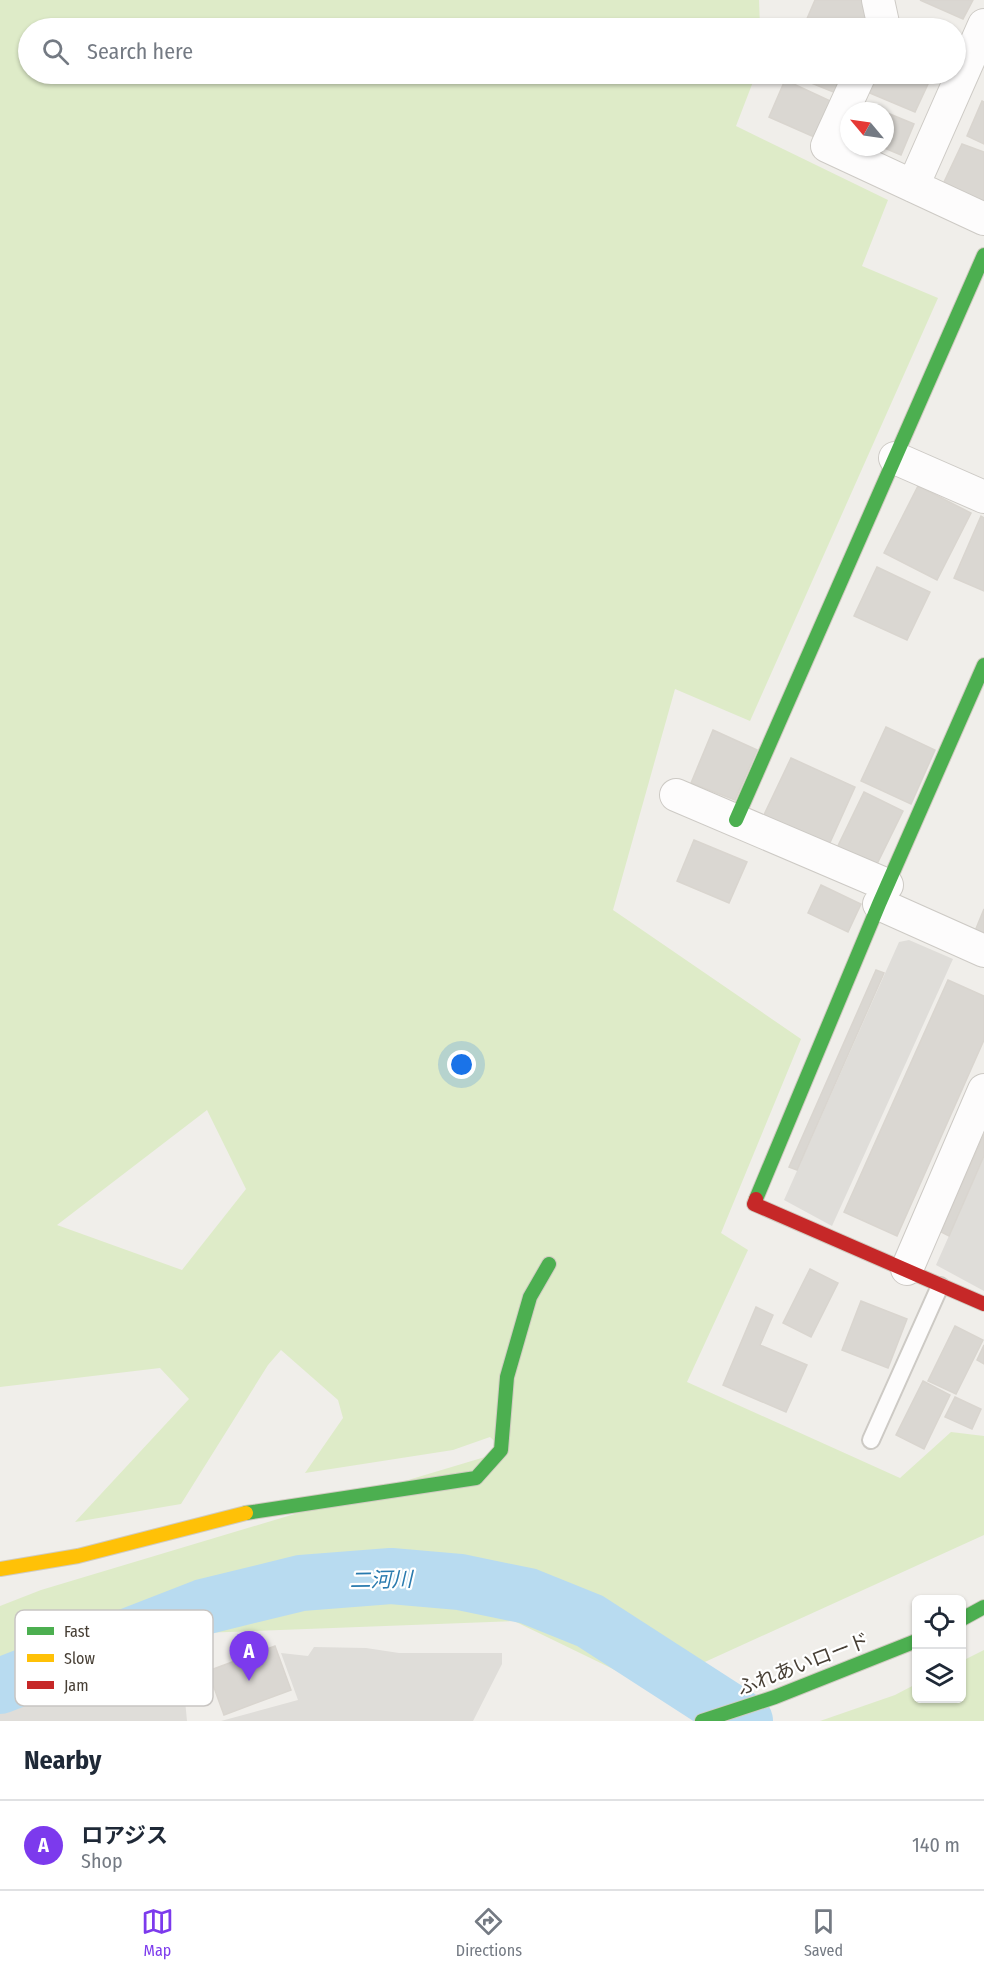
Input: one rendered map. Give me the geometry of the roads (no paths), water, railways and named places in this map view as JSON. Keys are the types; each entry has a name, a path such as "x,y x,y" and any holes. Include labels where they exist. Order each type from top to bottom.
{"street":[{"path":"878,0 882,18"},
{"path":"966,66 984,25"},
{"path":"855,84 826,146 984,219"},
{"path":"913,186 958,84"},
{"path":"736,820 984,255"},
{"path":"895,458 984,497"},
{"path":"984,665 883,894 754,1203 984,1304"},
{"path":"676,795 736,820 883,894 984,951"},
{"path":"906,1269 984,1090"},
{"path":"0,1569 78,1556 248,1512 476,1478 501,1450 507,1377 530,1297 549,1264"},
{"path":"966,1616 984,1607"},
{"name":"ふれあいロード","path":"702,1721 775,1697 912,1643"}],"lane":[{"path":"871,1440 940,1286"}],"waterway":[{"name":"二河川","path":"195,1610 301,1583 391,1576 460,1582 528,1596 590,1621 745,1721"},
{"name":"二河川","path":"0,1686 15,1680"}],"place":[{"name":"ロアジス","path":"249,1681"}]}
